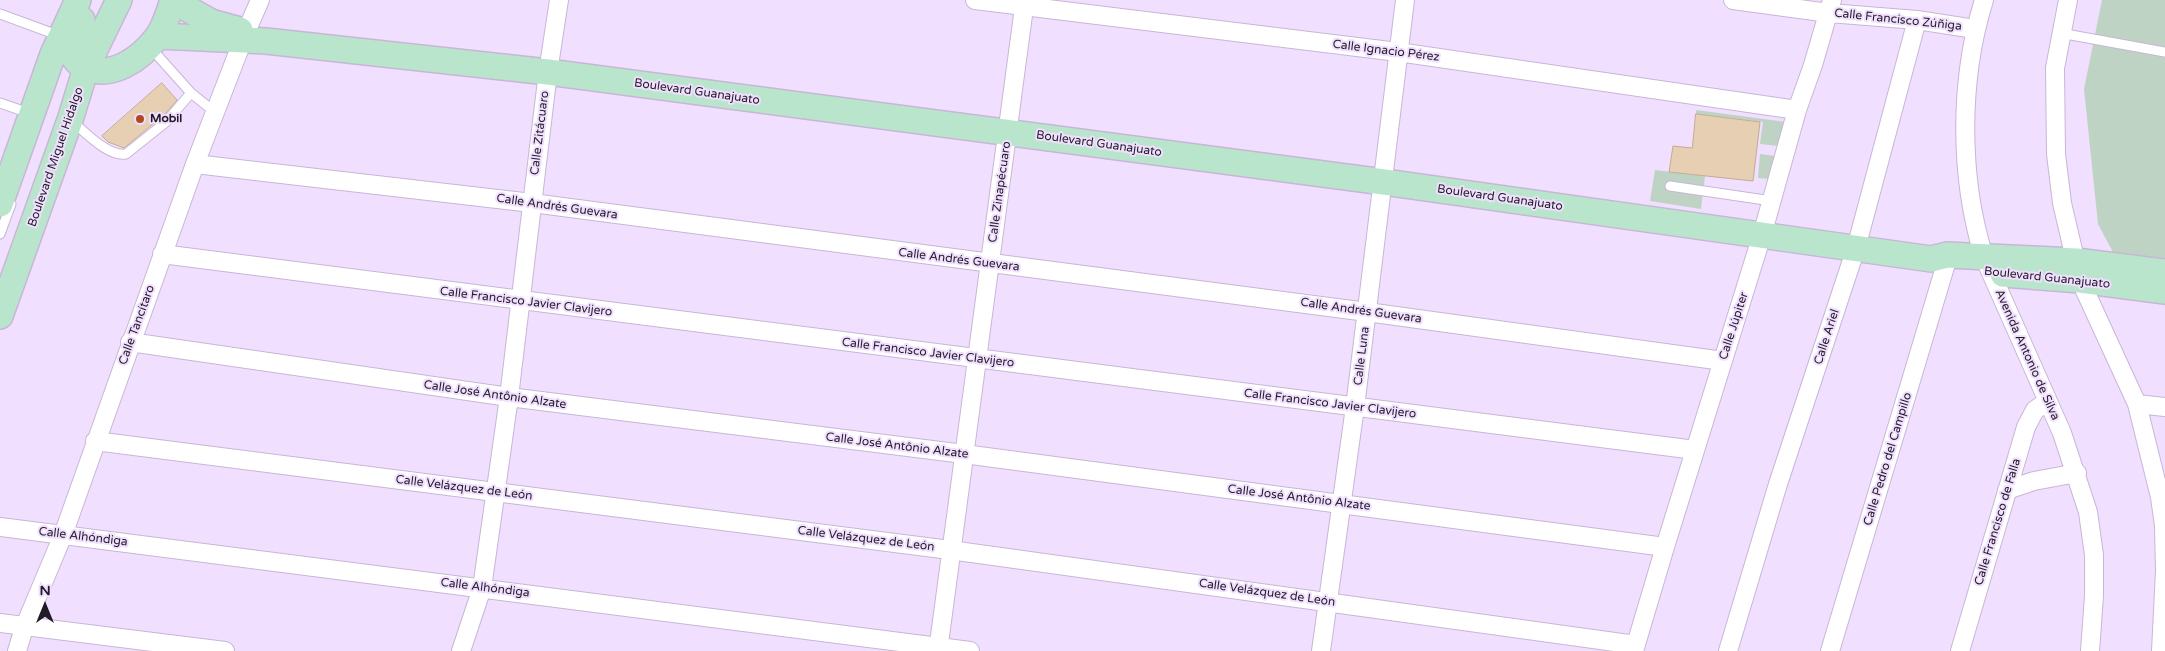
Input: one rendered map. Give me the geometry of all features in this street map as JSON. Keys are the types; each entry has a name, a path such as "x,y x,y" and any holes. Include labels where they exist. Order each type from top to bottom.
{"street":[{"name":"Boulevard Miguel Hidalgo","path":"0,316 70,120 72,56 78,0"},
{"path":"72,56 73,44 91,0"},
{"name":"Boulevard Miguel Hidalgo","path":"7,201 6,171 32,114 72,56 119,0"},
{"name":"Boulevard Guanajuato","path":"72,56 102,72 112,71 132,60 153,41 173,0 211,22 251,38"},
{"name":"Calle Tancítaro","path":"17,651 24,628 63,535 130,342 195,164 216,113 251,38 260,0"},
{"name":"Calle Zitácuaro","path":"461,651 482,588 509,397 548,72 559,0"},
{"name":"Calle Ignacio Pérez","path":"975,0 1025,3 1398,52 1797,110"},
{"name":"Calle Luna","path":"1321,651 1355,407 1405,0"},
{"name":"Calle Francisco Zúñiga","path":"1733,0 1831,6 1975,29"},
{"name":"Avenida Antonio de Silva","path":"1984,0 1975,29 1967,91 1966,139 1972,206 1978,236 1992,265 2048,402 2076,473 2088,512 2094,555 2094,596 2090,651"},
{"path":"2068,0 2060,33 2055,68 2056,154 2070,270 2137,404 2163,497 2165,571 2161,651"},
{"name":"Calle Zinapécuaro","path":"939,649 950,550 1025,3"},
{"name":"Calle Júpiter","path":"1635,648 1694,450 1762,235 1797,110 1831,6"},
{"name":"Calle Ariel","path":"1728,651 1778,484 1856,248 1917,20"},
{"name":"Boulevard Guanajuato","path":"153,41 251,38 548,72 1384,182 1941,260 2070,270 2165,272"},
{"name":"Calle Andrés Guevara","path":"195,164 532,203 1367,312 1723,361"},
{"name":"Calle Francisco Javier Clavijero","path":"162,254 1694,450"},
{"name":"Calle Pedro del Campillo","path":"1830,651 1941,260"},
{"name":"Boulevard Guanajuato","path":"2070,270 2165,291"},
{"name":"Calle José Antônio Alzate","path":"130,342 509,397 964,454 1665,547"},
{"name":"Calle Francisco de Falla","path":"1960,651 2031,415 2035,410 2048,402"},
{"path":"2137,404 2165,407"},
{"name":"Calle Velázquez de León","path":"95,441 950,550 1328,602 1635,648"},
{"path":"2007,490 2034,481 2076,473"},
{"name":"Calle Alhóndiga","path":"0,527 482,588 939,649 970,651"},
{"path":"0,624 225,651"}],"lane":[{"path":"68,92 72,56 86,0"},
{"path":"72,56 110,0"},
{"path":"0,14 72,56"},
{"path":"2060,33 2165,52"},
{"path":"153,41 191,93 216,113"},
{"path":"70,120 95,142 116,154 122,155 136,148 166,122 191,93"},
{"path":"0,103 32,114"},
{"path":"1670,186 1772,201"},
{"path":"0,234 7,201"}],"green space":[{"path":"2102,0 2165,0 2165,261 2115,256 2098,224 2084,89"},
{"path":"1696,110 1786,122 1778,146 1760,144 1763,122 1696,114"},
{"path":"1760,154 1775,156 1769,179 1758,178"},
{"path":"1655,170 1705,176 1701,209 1650,201"}],"building":[{"name":"Mobil","path":"162,83 177,100 165,114 124,148 108,142 102,136"},
{"path":"1696,114 1760,122 1753,181 1669,172 1673,146 1692,148"}],"place":[{"name":"Mobil","path":"140,119"}]}
